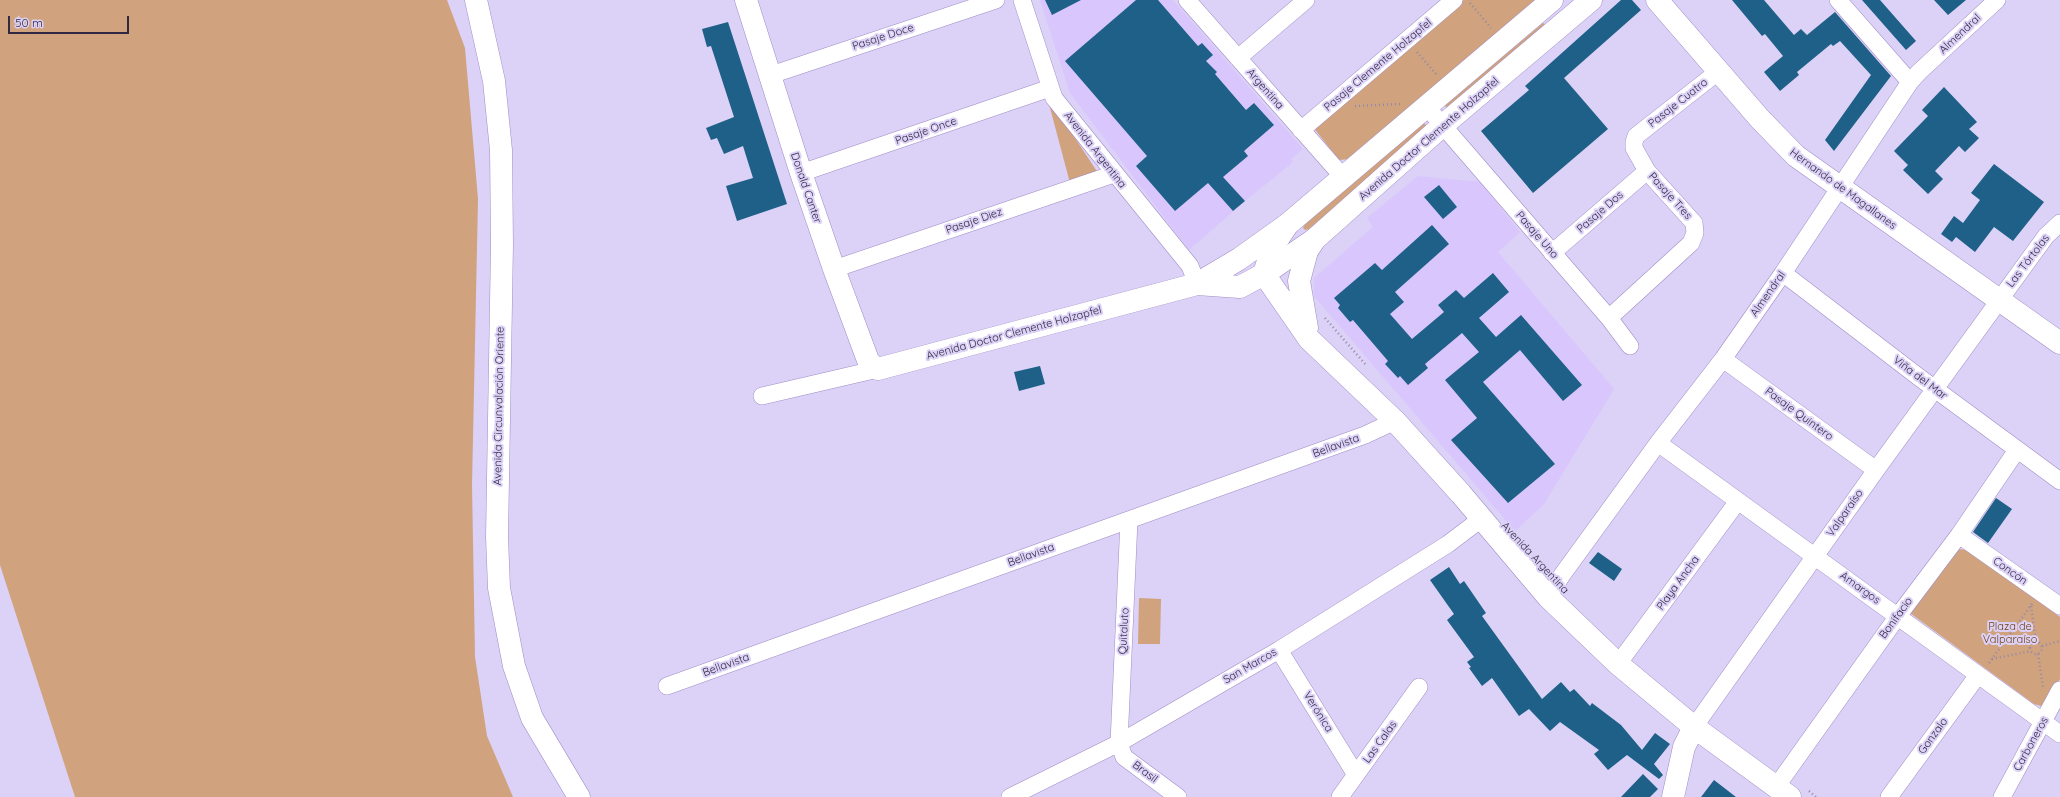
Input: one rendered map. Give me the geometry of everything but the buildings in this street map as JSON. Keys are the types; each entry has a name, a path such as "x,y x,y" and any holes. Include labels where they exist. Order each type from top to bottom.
{"main road":[{"name":"Avenida Circunvalación Oriente","path":"476,0 494,81 502,150 502,244 497,537 500,588 514,666 532,718 579,797"},
{"name":"Donald Canter","path":"746,0 801,173 834,269 869,363 878,369"},
{"name":"Avenida Doctor Clemente Holzapfel","path":"878,369 1197,284 1240,287 1264,274 1315,239 1442,126 1591,0"},
{"name":"Hernando de Magallanes","path":"1657,0 1796,156 1999,302 2060,343"},
{"path":"1197,284 1239,259 1288,224 1545,2"},
{"path":"1288,224 1272,248 1264,274 1310,339"},
{"path":"1310,339 1299,281 1307,251 1315,239"},
{"name":"Avenida Argentina","path":"1310,339 1395,421 1461,494 1548,596 1618,664 1694,727 1783,786"},
{"path":"1673,797 1684,747 1694,727"}],"street":[{"name":"Pasaje Doce","path":"771,75 996,0"},
{"name":"Avenida Argentina","path":"1022,0 1054,98 1190,266 1197,284"},
{"name":"Argentina","path":"1187,0 1343,177"},
{"path":"1238,58 1306,0"},
{"name":"Pasaje Clemente Holzapfel","path":"1301,130 1454,0"},
{"path":"1838,0 1910,82"},
{"name":"Almendral","path":"1548,596 1658,443 1723,359 1783,273 1910,82 1918,72 1997,0"},
{"path":"1545,2 1561,26"},
{"name":"Pasaje Cuatro","path":"1636,136 1719,71"},
{"name":"Pasaje Once","path":"801,173 1050,88"},
{"path":"1426,106 1442,126"},
{"name":"Pasaje Uno","path":"1442,126 1609,318 1630,346"},
{"name":"Pasaje Tres","path":"1609,318 1691,243 1695,233 1694,223 1647,171 1634,148 1636,136"},
{"name":"Pasaje Dos","path":"1552,253 1647,171"},
{"name":"Pasaje Diez","path":"834,269 1114,174"},
{"name":"Las Tórtolas","path":"1999,302 2046,236 2060,223"},
{"name":"Viña del Mar","path":"1783,273 1935,389 2060,481"},
{"name":"Valparaíso","path":"1694,727 1876,470 1999,302"},
{"name":"Pasaje Quintero","path":"1723,359 1876,470"},
{"name":"Avenida Doctor Clemente Holzapfel","path":"762,396 878,369"},
{"name":"Bellavista","path":"667,686 1365,436 1395,421"},
{"name":"Amargos","path":"1658,443 1898,616 1981,672 2060,734"},
{"name":"Bonifacio","path":"1783,786 1898,616 1959,535 2017,450"},
{"name":"Playa Ancha","path":"1618,664 1738,501"},
{"name":"San Marcos","path":"1010,797 1119,743 1279,650 1448,544 1481,519"},
{"name":"Quitaluto","path":"1119,743 1129,520"},
{"name":"Concón","path":"1959,535 2035,593 2060,606"},
{"name":"Verónica","path":"1279,650 1356,775"},
{"name":"Gonzalo","path":"1888,797 1981,672"},
{"name":"Las Calas","path":"1340,797 1419,687"},
{"name":"Carboneros","path":"2002,797 2060,690"},
{"name":"Brasil","path":"1119,743 1124,757 1178,797"}],"path":[{"path":"1468,0 1496,33"},
{"path":"1407,40 1440,79"},
{"path":"1327,108 1404,104"},
{"path":"1322,314 1367,366"},
{"path":"2035,593 2031,595 2031,605 2036,642 2042,646 2060,641"},
{"path":"1981,672 2031,605 2035,593"},
{"path":"2031,651 2031,645 2036,642"},
{"path":"1992,659 2031,651 2038,654 2041,651 2042,646"},
{"path":"1783,786 1816,797"}],"shaded area":[{"path":"1040,0 1173,0 1303,149 1291,159 1293,162 1245,201 1189,250 1070,93"},
{"path":"1418,176 1480,182 1520,232 1498,252 1614,389 1544,504 1515,531 1314,296 1314,278 1373,227 1367,218"}],"green space":[{"path":"0,0 447,0 465,48 478,199 472,485 475,657 487,736 513,797 75,797 0,565"},
{"path":"1461,0 1534,0 1537,3 1350,159 1339,160 1313,127"},
{"path":"1543,23 1546,25 1448,109 1445,106 1446,104"},
{"path":"1052,103 1098,173 1070,183 1049,104"},
{"path":"1424,123 1427,126 1425,129 1309,229 1305,230 1303,228 1305,224"},
{"name":"Plaza de Valparaíso","path":"1956,549 1970,550 2060,617 2060,679 2045,707 2034,704 1910,613"},
{"path":"1139,598 1161,599 1160,644 1138,644"}]}
